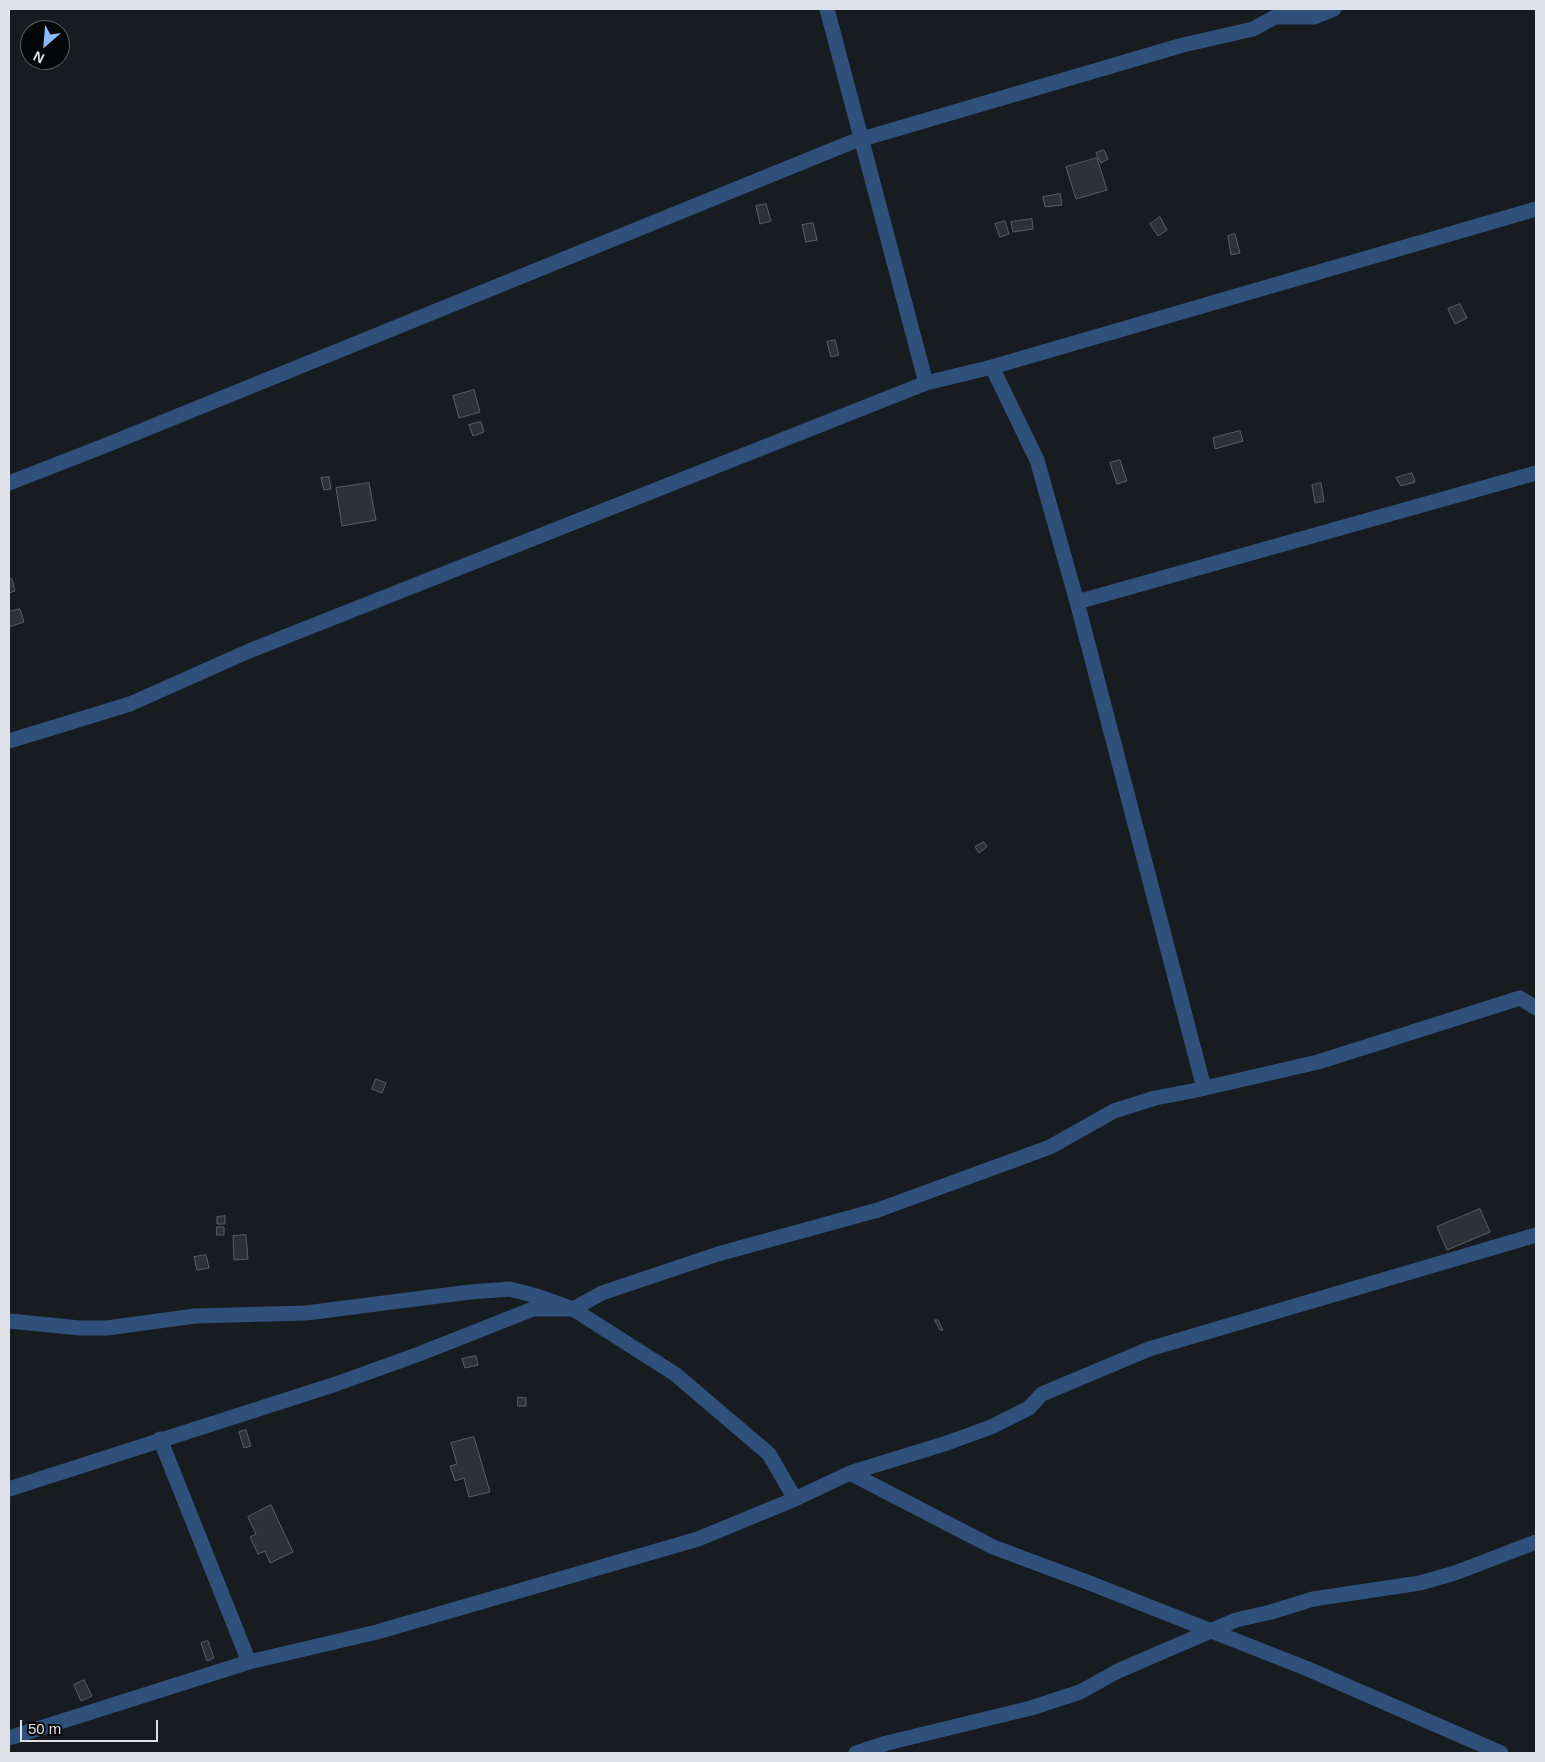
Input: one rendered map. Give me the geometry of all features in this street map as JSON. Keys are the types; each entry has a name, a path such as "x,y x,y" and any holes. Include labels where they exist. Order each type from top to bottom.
{"street":[{"path":"827,9 926,383"},
{"path":"9,483 861,140 1183,46 1253,29 1275,17 1314,17 1334,9"},
{"path":"9,741 130,704 249,651 926,383 992,367 1536,209"},
{"path":"992,367 1037,460 1077,602 1204,1088"},
{"path":"1077,602 1536,473"},
{"path":"9,1489 336,1384 533,1309 573,1309 602,1293 718,1254 878,1210 1050,1147 1114,1111 1155,1098 1318,1062 1520,998 1536,1008"},
{"path":"9,1738 249,1662 376,1632 698,1539 795,1499 850,1473 947,1444 991,1427 1029,1408 1042,1394 1149,1349 1536,1235"},
{"path":"9,1320 80,1328 107,1328 195,1316 306,1313 470,1292 510,1290 540,1297 573,1309 675,1374 769,1454 795,1499"},
{"path":"160,1439 249,1662"},
{"path":"850,1473 993,1547 1308,1668 1501,1753"},
{"path":"858,1753 887,1743 1031,1708 1072,1694 1118,1671 1173,1649 1236,1620 1313,1599 1420,1583 1455,1573 1536,1542"}],"building":[{"path":"1104,150 1108,159 1101,163 1096,153"},
{"path":"1097,158 1107,190 1076,199 1066,167"},
{"path":"1060,194 1062,205 1045,207 1043,197"},
{"path":"766,204 771,221 760,224 756,206"},
{"path":"1160,217 1167,230 1158,236 1150,224"},
{"path":"1032,219 1033,229 1013,232 1011,222"},
{"path":"1005,221 1009,234 1000,237 995,224"},
{"path":"813,223 817,240 806,242 802,225"},
{"path":"1235,234 1240,253 1231,255 1228,236"},
{"path":"1460,304 1467,318 1455,324 1448,309"},
{"path":"835,340 839,355 831,357 827,342"},
{"path":"474,390 480,412 459,418 453,396"},
{"path":"481,422 484,432 473,436 469,425"},
{"path":"1240,431 1243,441 1215,449 1213,438"},
{"path":"1120,460 1127,481 1117,484 1110,463"},
{"path":"1412,473 1415,482 1401,486 1396,478"},
{"path":"329,477 331,489 324,490 321,478"},
{"path":"369,483 376,520 342,526 336,488"},
{"path":"1321,483 1324,501 1315,503 1312,485"},
{"path":"12,579 15,591 9,593 9,580"},
{"path":"20,609 24,622 9,627 9,612"},
{"path":"984,842 987,847 979,853 975,847"},
{"path":"376,1079 386,1083 382,1093 372,1089"},
{"path":"1480,1209 1490,1232 1447,1250 1437,1227"},
{"path":"225,1216 225,1224 217,1224 217,1217"},
{"path":"217,1227 224,1227 224,1235 217,1235"},
{"path":"246,1235 248,1259 234,1260 233,1236"},
{"path":"206,1255 209,1268 197,1270 194,1257"},
{"path":"935,1320 938,1320 943,1330 940,1330"},
{"path":"476,1356 478,1365 465,1368 462,1359"},
{"path":"518,1397 526,1398 526,1406 518,1406"},
{"path":"246,1430 251,1446 244,1448 239,1432"},
{"path":"474,1437 490,1492 469,1497 464,1478 455,1481 450,1466 457,1464 451,1443"},
{"path":"271,1505 293,1552 270,1563 265,1551 258,1554 250,1537 256,1534 248,1517"},
{"path":"208,1641 214,1658 207,1661 201,1643"},
{"path":"84,1680 92,1696 81,1701 74,1685"}]}
